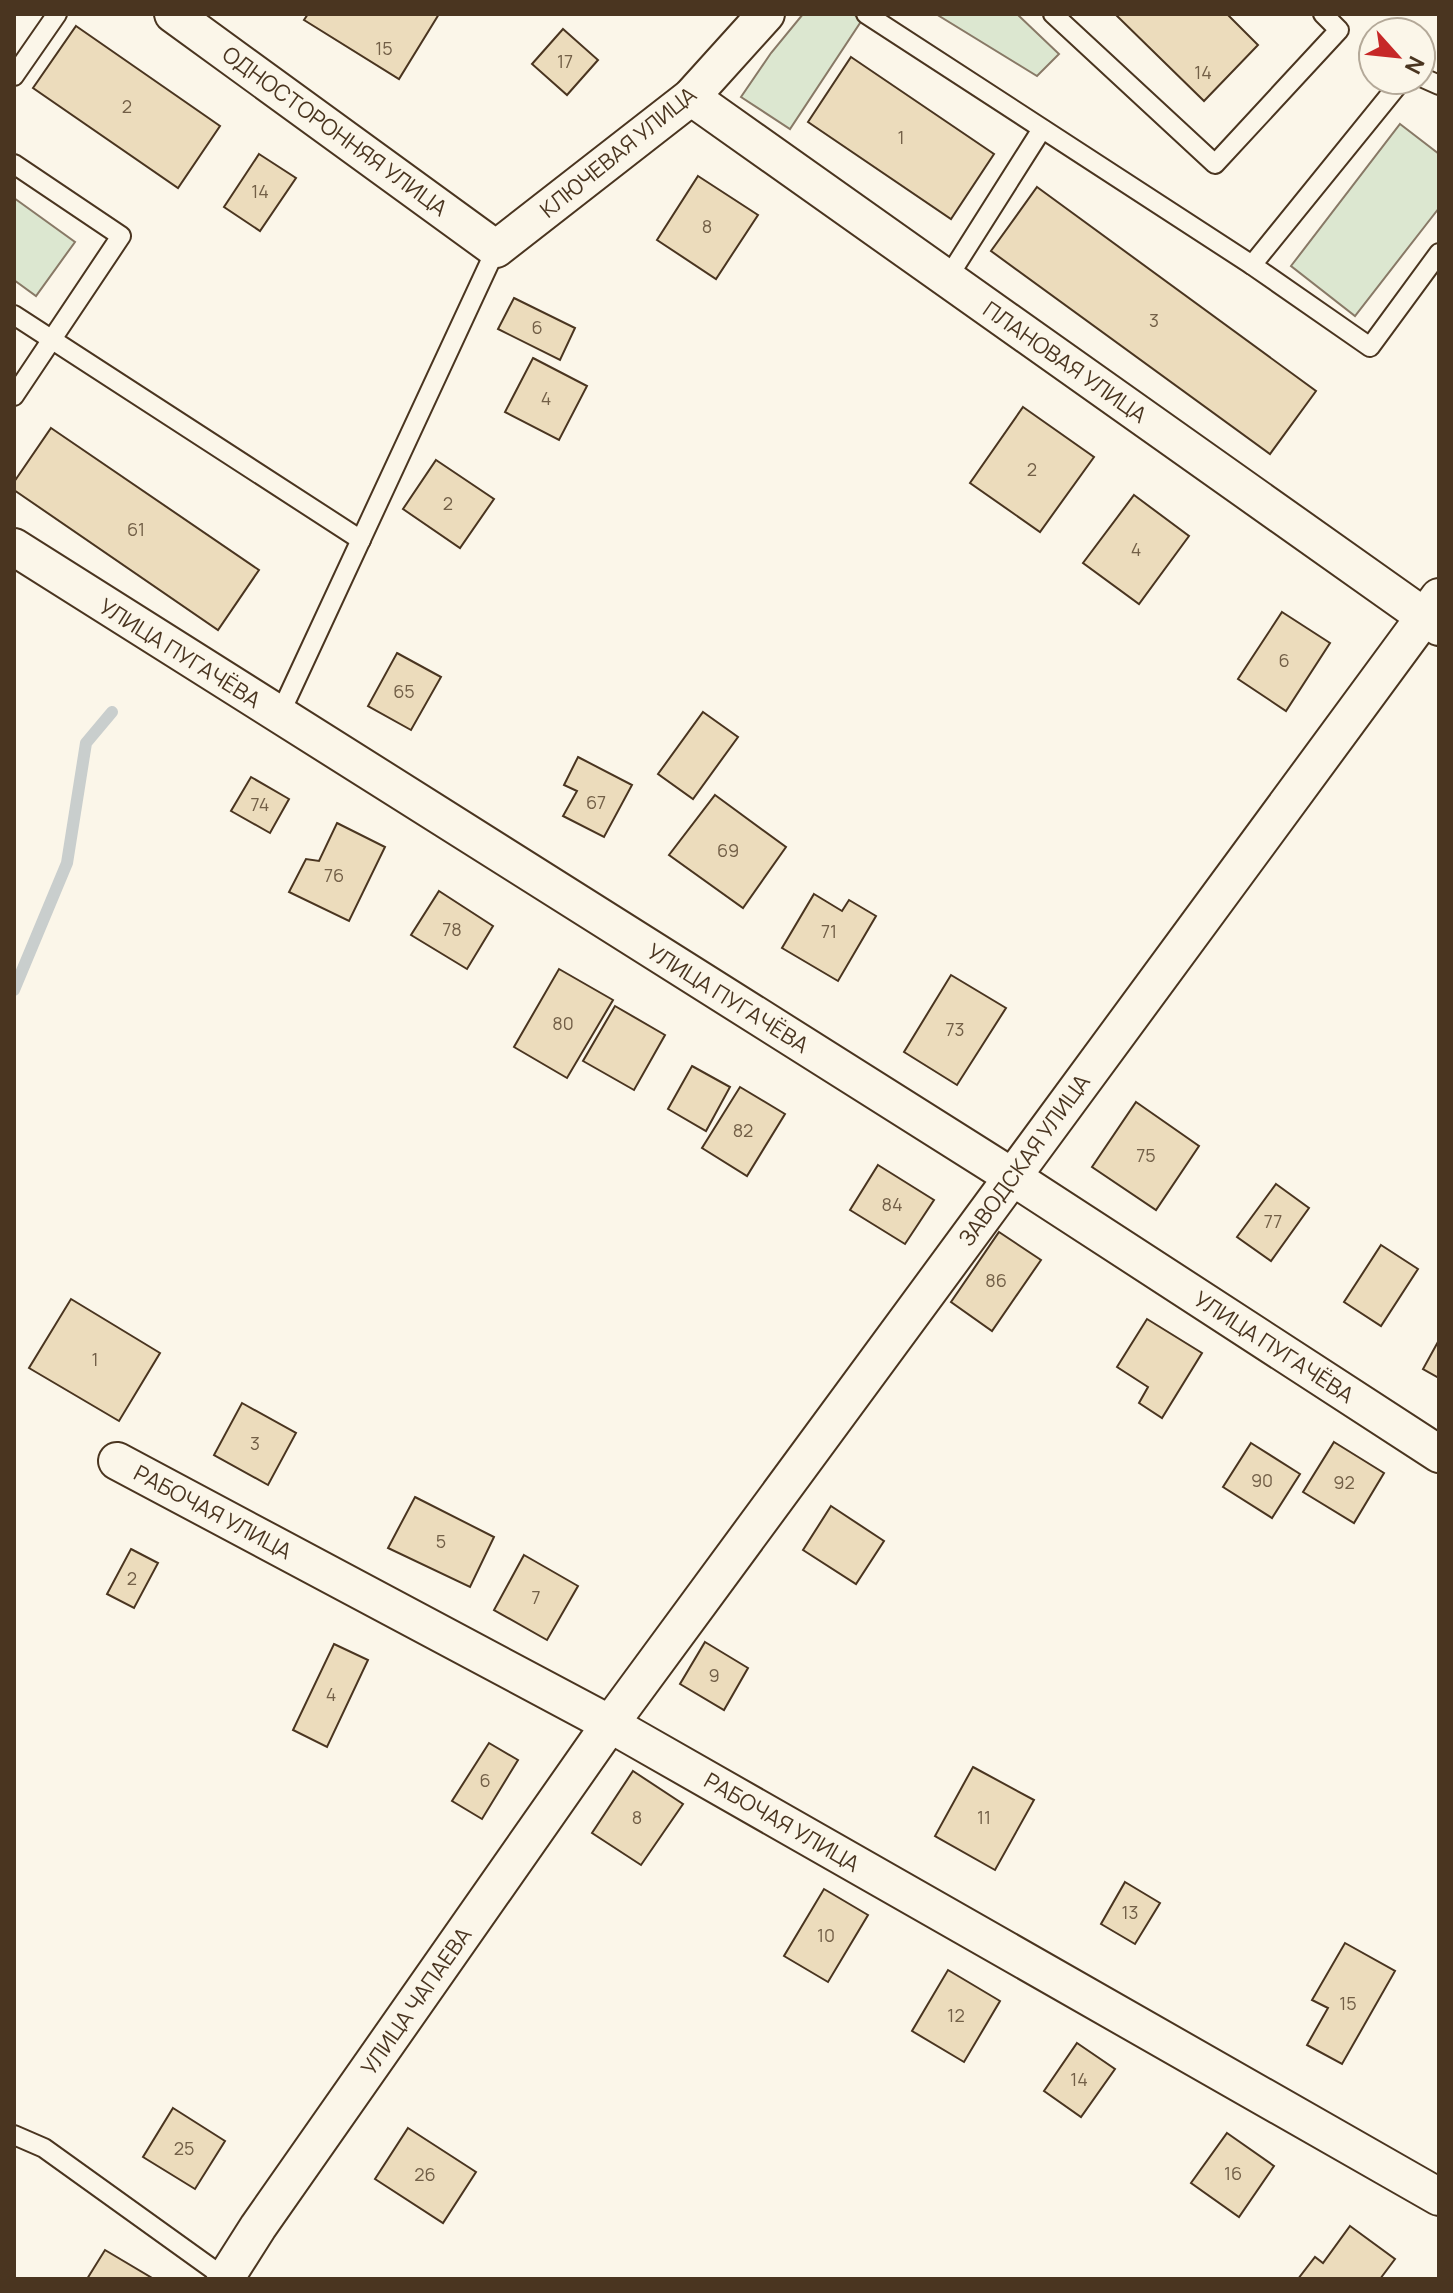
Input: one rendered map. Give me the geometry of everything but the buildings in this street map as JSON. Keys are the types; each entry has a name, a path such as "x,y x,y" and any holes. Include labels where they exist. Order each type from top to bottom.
{"street":[{"name":"ОДНОСТОРОННЯЯ УЛИЦА","path":"173,14 496,249"},
{"name":"КЛЮЧЕВАЯ УЛИЦА","path":"496,249 691,97 766,14"},
{"name":"ПЛАНОВАЯ УЛИЦА","path":"691,97 947,279 1434,614"},
{"name":"УЛИЦА ПУГАЧЁВА","path":"14,547 1011,1176 1439,1454"},
{"name":"ЗАВОДСКАЯ УЛИЦА","path":"610,1724 1011,1176 1434,614"},
{"name":"РАБОЧАЯ УЛИЦА","path":"117,1461 610,1724 1439,2197"},
{"name":"УЛИЦА ЧАПАЕВА","path":"225,2279 258,2227 610,1724"}],"lane":[{"path":"14,76 57,14"},
{"path":"866,14 1252,265 1370,347 1439,253"},
{"path":"1053,14 1215,164 1339,30 1323,14"},
{"path":"1252,265 1389,96"},
{"path":"947,279 1042,129"},
{"path":"14,164 121,236 14,396"},
{"path":"279,716 496,249"},
{"path":"14,315 361,540"},
{"path":"14,2135 44,2148 225,2279"}],"green space":[{"path":"803,14 853,14 862,20 790,129 741,97"},
{"path":"936,14 1017,14 1059,54 1037,76"},
{"path":"1400,124 1439,154 1439,208 1355,316 1291,266"},
{"path":"14,198 75,242 36,296 14,280"}],"waterway":[{"path":"14,990 67,863 86,743 112,712"}]}
